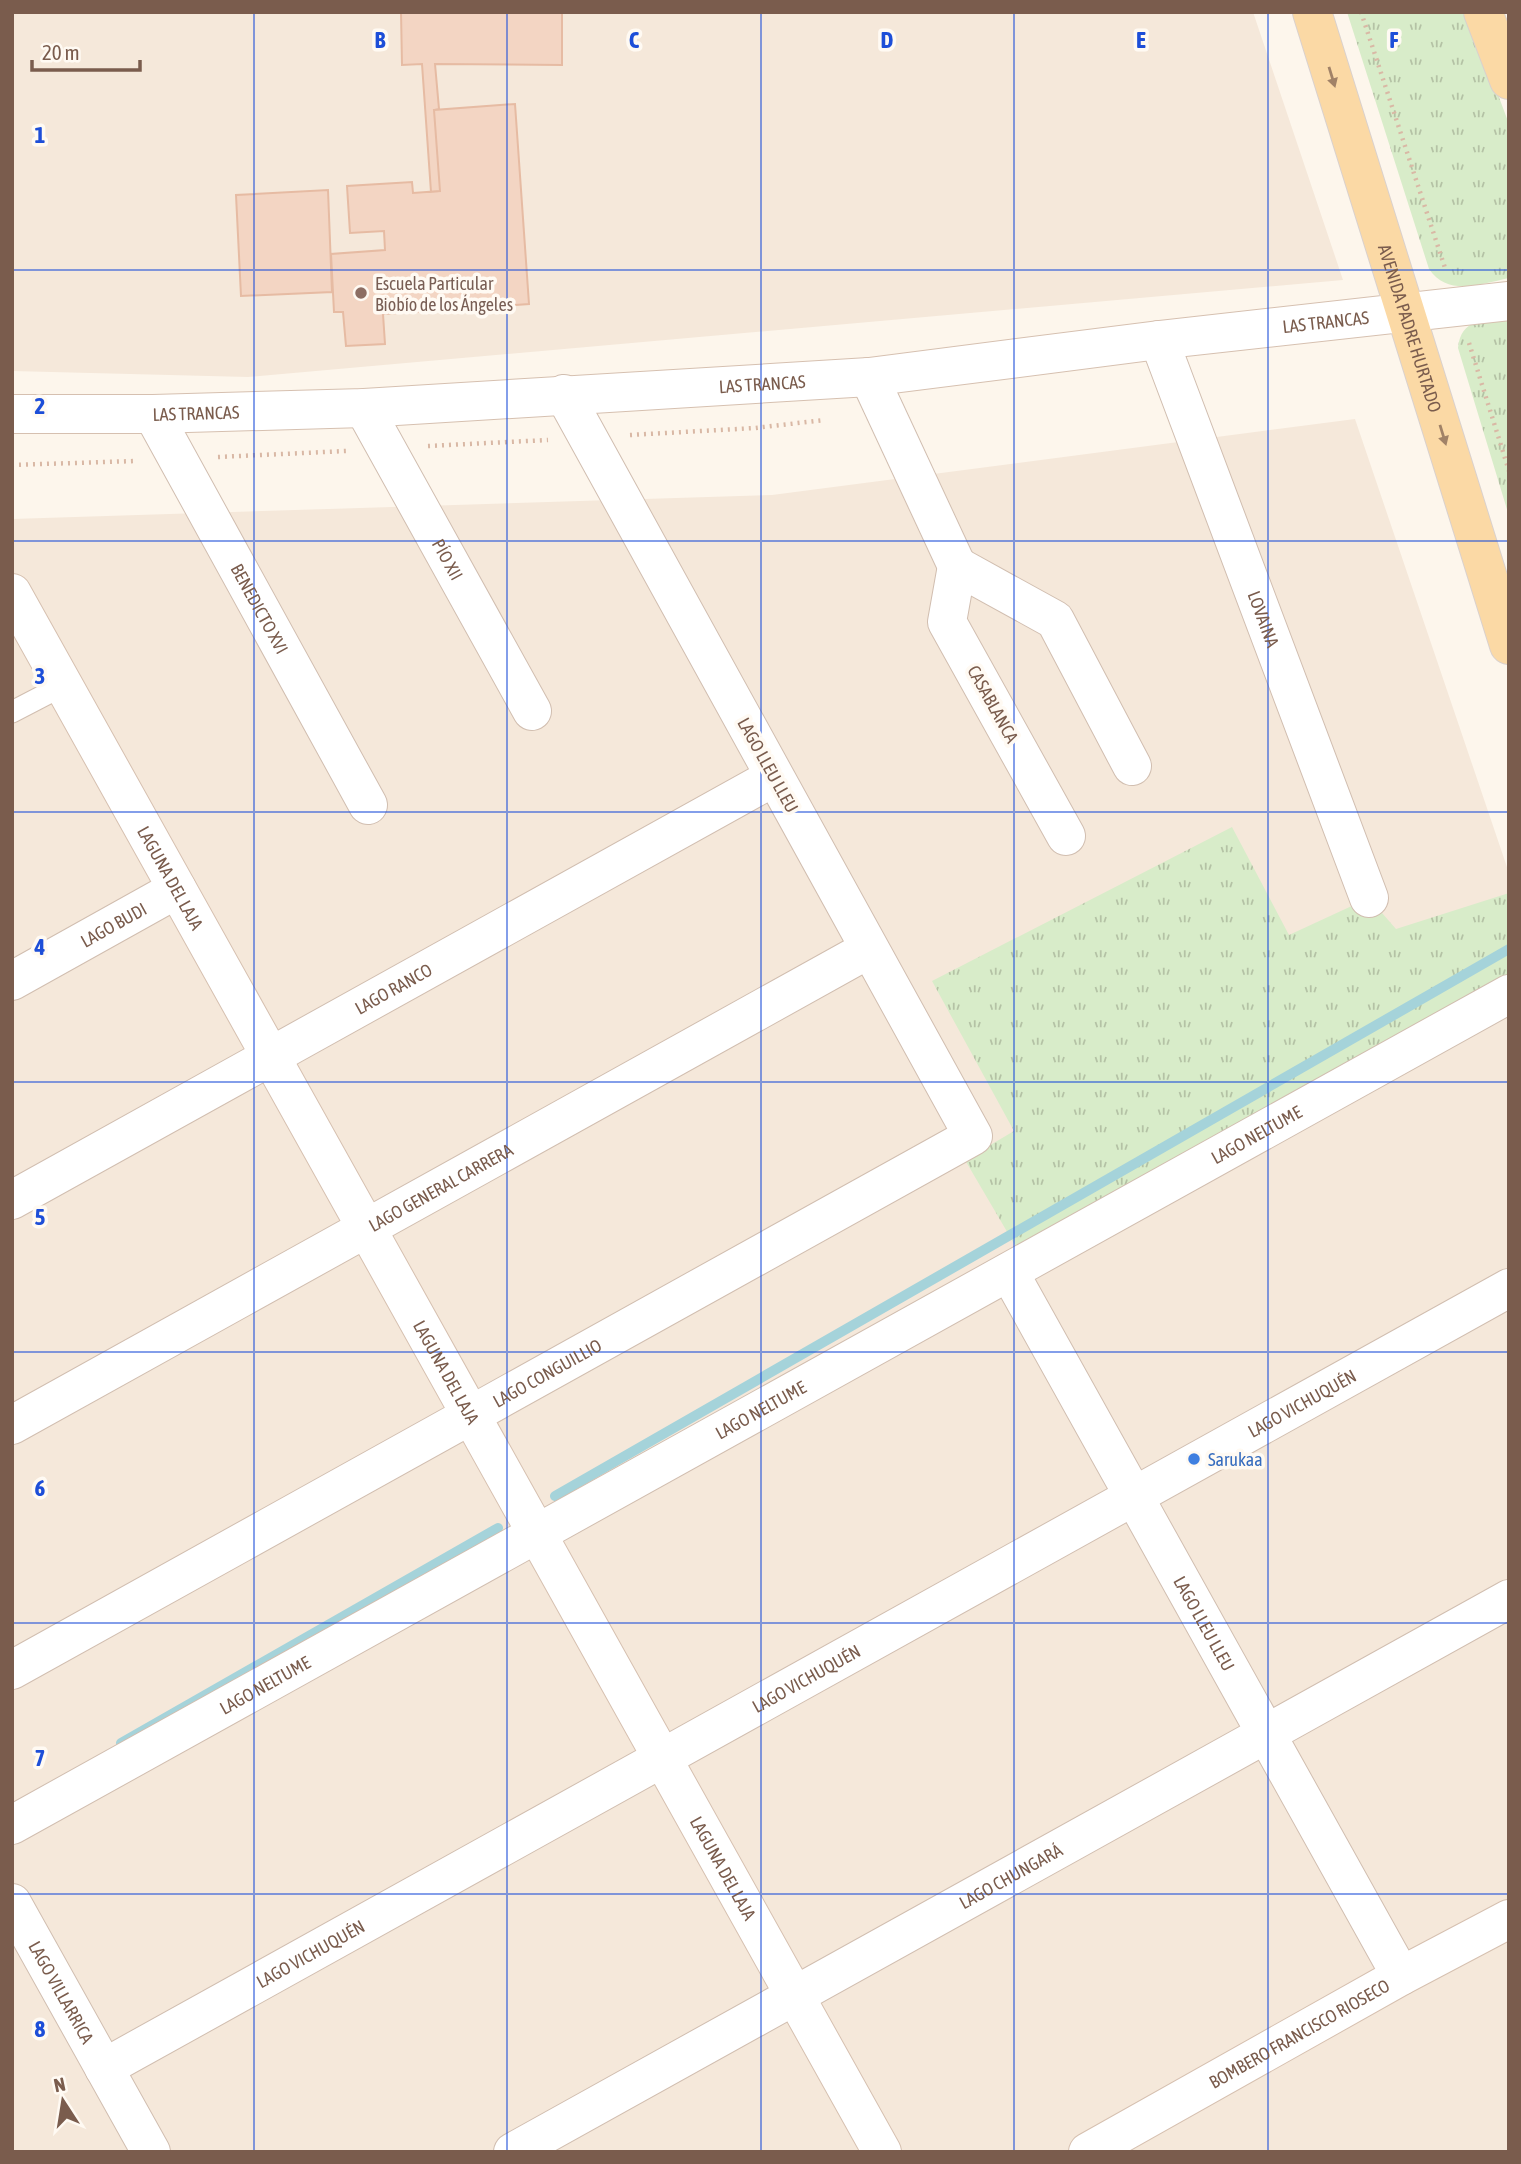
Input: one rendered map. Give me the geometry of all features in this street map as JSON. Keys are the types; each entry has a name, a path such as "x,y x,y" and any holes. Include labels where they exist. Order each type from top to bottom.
{"main road":[{"name":"AVENIDA PADRE HURTADO","path":"1312,12 1509,645"},
{"path":"1483,12 1509,80"}],"street":[{"name":"LAS TRANCAS","path":"12,414 153,414 364,408 869,377 1159,340 1509,301"},
{"name":"LOVAINA","path":"1159,340 1370,898"},
{"path":"869,377 957,566 1055,620 1132,765"},
{"name":"LAGO LLEU LLEU","path":"564,394 972,1136"},
{"name":"PÍO XII","path":"364,408 532,711"},
{"name":"BENEDICTO XVI","path":"153,414 368,805"},
{"name":"CASABLANCA","path":"957,566 947,622 1066,836"},
{"name":"LAGUNA DEL LAJA","path":"12,593 882,2152"},
{"name":"LAGO RANCO","path":"12,1200 775,777"},
{"name":"LAGO BUDI","path":"12,981 177,889"},
{"name":"LAGO GENERAL CARRERA","path":"12,1425 869,949"},
{"name":"LAGO NELTUME","path":"12,1825 1509,994"},
{"name":"LAGO CONGUILLIO","path":"12,1670 972,1136"},
{"name":"LAGO LLEU LLEU","path":"1009,1272 1401,1976"},
{"name":"LAGO VICHUQUÉN","path":"104,2068 1509,1288"},
{"name":"LAGO CHUNGARÁ","path":"513,2152 1509,1599"},
{"name":"LAGO VILLARRICA","path":"12,1903 151,2152"},
{"name":"BOMBERO FRANCISCO RIOSECO","path":"1088,2152 1401,1976 1509,1919"}],"lane":[{"path":"12,712 64,685"}],"path":[{"path":"1361,12 1509,471"}],"shaded area":[{"path":"12,12 1253,12 1343,280 248,377 12,371"},
{"path":"1355,419 1509,873 1509,2152 12,2152 12,519 772,495"}],"green space":[{"path":"1347,12 1467,12 1509,124 1509,278 1455,286 1437,278 1429,269"},
{"path":"1509,317 1509,516 1458,348 1460,338 1469,326"},
{"path":"1232,827 1289,935 1369,898 1396,929 1509,893 1509,974 1016,1247 965,1160 1014,1131 932,981"}],"building":[{"path":"401,12 562,12 562,65 435,64 439,109 434,110 440,191 431,192 422,64 402,65"},
{"path":"515,104 529,304 383,314 385,344 346,346 343,312 334,312 331,254 385,250 384,231 350,233 347,186 412,182 413,193 440,191 434,110"},
{"path":"328,190 332,292 241,296 236,195"}],"waterway":[{"path":"555,1496 1509,949"},
{"path":"121,1743 498,1528"}],"place":[{"name":"Escuela Particular Biobío de los Ángeles","path":"361,293"},
{"name":"Sarukaa","path":"1194,1459"}]}
